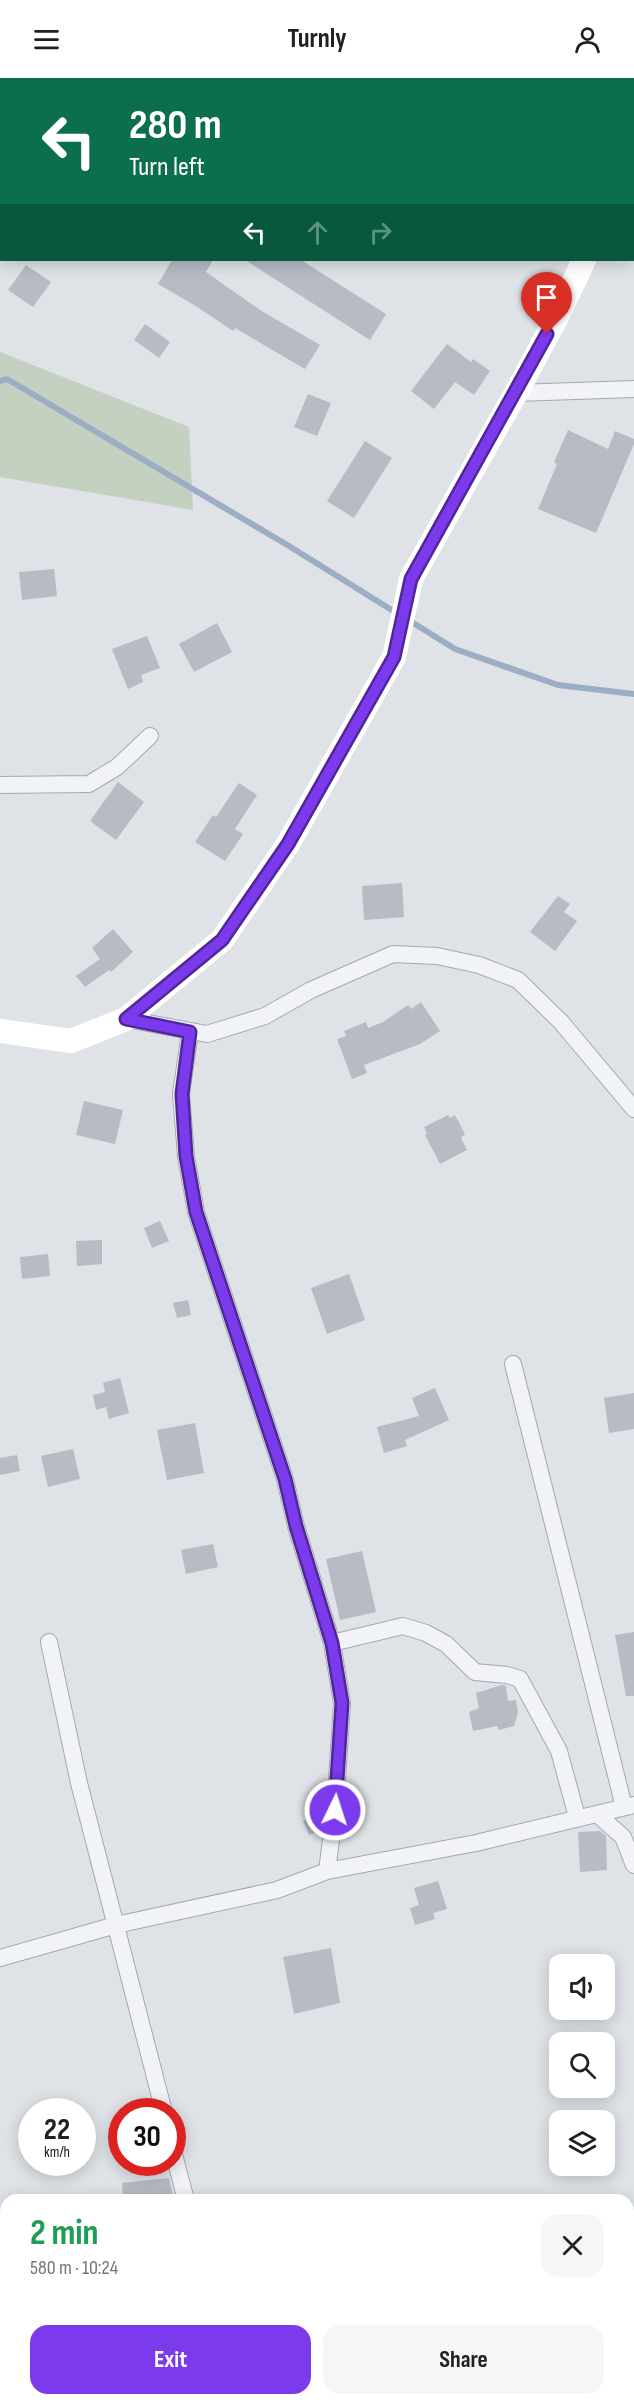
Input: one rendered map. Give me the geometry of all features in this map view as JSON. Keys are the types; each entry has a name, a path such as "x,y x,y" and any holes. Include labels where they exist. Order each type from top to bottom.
{"main road":[{"path":"0,1031 71,1041 126,1019 222,940 288,844 394,657 411,579 516,393 558,315 584,261"}],"street":[{"path":"516,393 634,389"},
{"path":"0,785 89,784 117,767 150,736"},
{"path":"126,1019 207,1034 265,1016 311,990 393,954 437,957 479,965 518,980 561,1022 634,1109"},
{"path":"190,1032 182,1094 186,1156 196,1212 285,1479 296,1526 332,1643 342,1703 335,1810 327,1871"},
{"path":"0,1958 116,1925 277,1890 327,1871 476,1843 629,1806 513,1364"},
{"path":"332,1643 403,1626 426,1633 446,1644 475,1672 507,1675 520,1680 558,1751 577,1817"},
{"path":"49,1642 74,1760 160,2098"},
{"path":"597,1814 623,1837 634,1864"},
{"path":"180,2176 184,2194"}],"green space":[{"path":"0,352 189,427 193,510 0,477"}],"building":[{"path":"171,261 212,261 206,272 260,310 320,345 305,369 235,328 233,331 158,284"},
{"path":"247,261 303,261 386,314 370,340"},
{"path":"26,265 51,282 33,307 8,290"},
{"path":"145,324 170,342 159,358 134,340"},
{"path":"447,344 471,362 473,359 490,371 474,395 455,382 434,409 411,391"},
{"path":"308,394 331,403 317,436 294,427"},
{"path":"568,430 608,449 615,431 634,439 634,444 596,533 538,509"},
{"path":"365,441 392,458 354,518 327,501"},
{"path":"54,569 57,596 22,600 19,572"},
{"path":"217,623 232,652 194,672 179,644"},
{"path":"147,636 160,668 141,675 143,682 128,689 112,649"},
{"path":"118,782 144,802 116,840 90,821"},
{"path":"239,783 257,795 235,829 243,834 225,861 195,842 213,815 216,817"},
{"path":"402,883 404,917 364,920 362,886"},
{"path":"558,896 570,904 564,912 577,921 555,951 530,932"},
{"path":"113,929 133,952 111,972 109,970 85,987 76,976 100,959 92,948"},
{"path":"421,1002 440,1031 420,1044 364,1065 367,1073 352,1079 337,1039 346,1036 344,1031 366,1022 368,1028 383,1022 408,1005 411,1009"},
{"path":"84,1101 123,1110 115,1144 76,1135"},
{"path":"448,1115 450,1118 455,1115 465,1134 461,1138 467,1150 440,1164 425,1135 427,1134 424,1127"},
{"path":"160,1221 169,1241 152,1248 144,1228"},
{"path":"102,1240 102,1264 77,1266 76,1241"},
{"path":"48,1254 50,1276 22,1279 20,1257"},
{"path":"349,1274 365,1320 327,1334 311,1288"},
{"path":"188,1300 191,1315 177,1318 173,1303"},
{"path":"120,1378 129,1413 109,1419 106,1407 96,1410 93,1395 105,1392 103,1383"},
{"path":"435,1388 449,1420 405,1440 407,1446 384,1453 377,1427 419,1416 412,1398"},
{"path":"634,1393 634,1429 609,1433 604,1398"},
{"path":"195,1423 204,1473 167,1480 157,1430"},
{"path":"73,1449 80,1479 48,1487 41,1456"},
{"path":"17,1455 20,1471 0,1475 0,1458"},
{"path":"213,1544 218,1567 186,1574 181,1550"},
{"path":"362,1551 376,1612 340,1620 326,1559"},
{"path":"634,1632 634,1696 626,1696 615,1635"},
{"path":"502,1685 506,1686 508,1701 516,1700 518,1713 514,1726 499,1730 497,1726 473,1731 469,1712 479,1708 476,1693"},
{"path":"321,1814 322,1830 309,1835 303,1821"},
{"path":"600,1831 606,1836 607,1870 580,1872 578,1832"},
{"path":"438,1881 447,1909 433,1913 435,1919 415,1925 410,1908 419,1905 414,1888"},
{"path":"331,1948 340,2003 294,2014 283,1957"},
{"path":"169,2178 173,2194 123,2194 122,2183"}],"waterway":[{"path":"0,381 7,379 289,546 398,614"},
{"path":"407,619 455,649 558,685 634,694"}],"route":[{"path":"335,1810 342,1703 332,1643 296,1526 285,1479 196,1212 186,1156 182,1094 190,1032 126,1019 222,940 288,844 394,657 411,579 547,334"}]}
